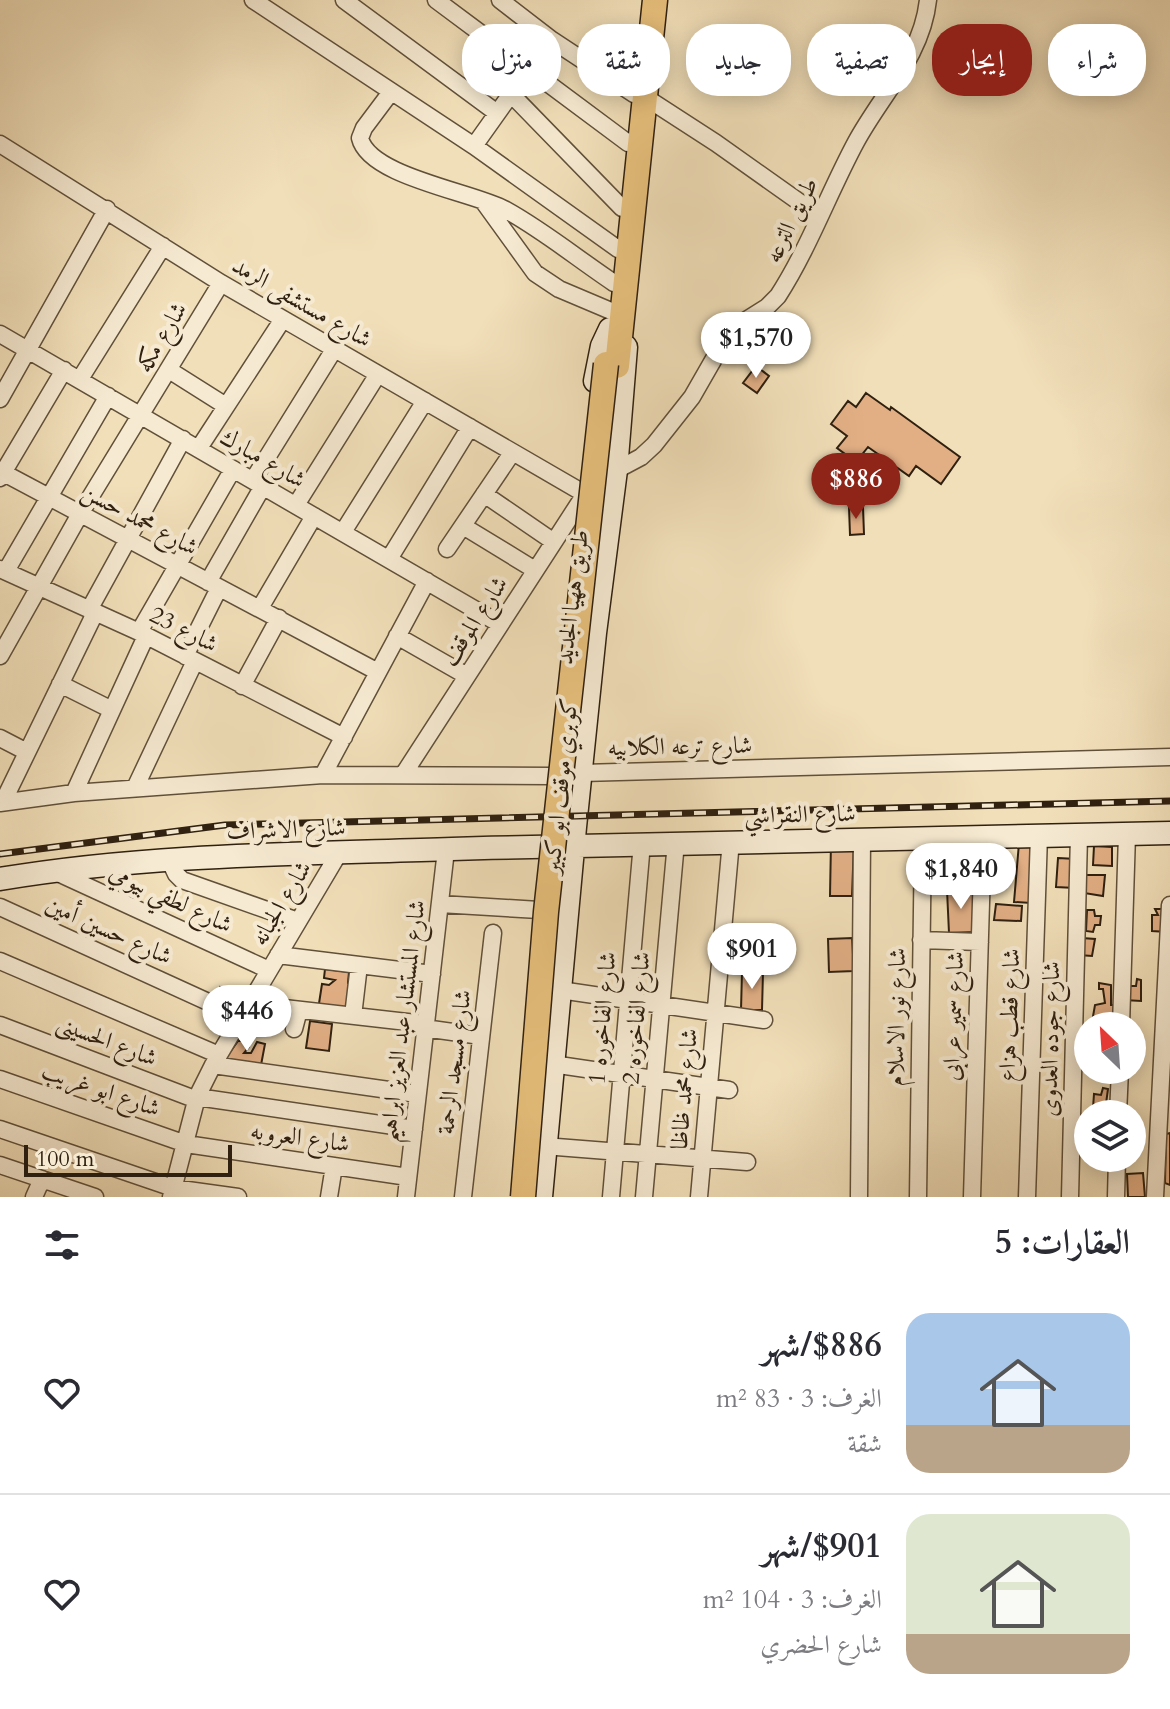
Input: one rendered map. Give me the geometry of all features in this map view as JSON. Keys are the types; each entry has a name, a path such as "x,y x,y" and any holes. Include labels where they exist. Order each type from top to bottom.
{"main road":[{"name":"طريق ههيا الجديد","path":"643,24 644,0"},
{"name":"طريق ههيا الجديد","path":"651,24 655,0"},
{"name":"طريق ههيا الجديد","path":"614,323 614,283 628,143 640,96"},
{"name":"طريق ههيا الجديد","path":"614,323 640,96"},
{"name":"كوبري موقف ابو كبير","path":"534,1197 557,913 614,323"},
{"name":"كوبري موقف ابو كبير","path":"523,1197 546,912 612,365"}],"street":[{"path":"253,0 474,146 618,249"},
{"path":"344,0 497,113"},
{"path":"436,0 628,143"},
{"path":"500,0 577,56"},
{"name":"طريق الترعه","path":"585,494 654,445 692,397 727,336 778,296 856,142 906,66 920,37 928,0"},
{"path":"391,92 364,128 360,138 364,149 404,174 430,185 481,198 507,210 614,283"},
{"path":"474,146 511,94 622,208"},
{"path":"640,96 716,143 819,216"},
{"name":"شارع مستشفى الرمد","path":"2,150 107,209 221,283 585,494"},
{"path":"481,198 535,273 614,323"},
{"path":"0,399 107,209"},
{"path":"80,379 163,246"},
{"name":"شارع مكه","path":"0,656 80,514 221,283"},
{"path":"199,448 283,319"},
{"name":"طريق ههيا الجديد","path":"541,1197 595,633 627,365 626,347 614,323"},
{"name":"طريق ههيا الجديد","path":"516,1197 545,827 596,376 602,346 614,323"},
{"name":"شارع مبارك","path":"0,334 500,624"},
{"path":"135,788 190,659 214,585 258,483 335,348"},
{"path":"1,474 64,370"},
{"path":"169,370 226,406"},
{"path":"296,505 378,374"},
{"path":"3,570 108,396"},
{"path":"343,532 425,401"},
{"path":"389,559 470,427"},
{"path":"1,803 128,540 183,439"},
{"path":"447,549 512,453"},
{"path":"74,793 142,634 177,565 233,469"},
{"name":"شارع محمد حسن","path":"1,474 378,672"},
{"path":"484,494 554,542"},
{"name":"شارع الموقف","path":"403,775 585,494"},
{"path":"260,608 314,516"},
{"path":"463,526 535,570"},
{"name":"شارع 23","path":"3,570 142,634 344,737"},
{"path":"323,775 427,581"},
{"path":"242,686 279,618"},
{"path":"397,636 467,676"},
{"path":"60,684 112,710"},
{"path":"0,738 27,752"},
{"name":"شارع ترعه الكلابيه","path":"1,803 74,793 323,775 551,776 1170,757"},
{"name":"شارع النقراشي","path":"574,844 1170,833"},
{"path":"1121,1012 1127,834"},
{"name":"شارع قطب هزاع","path":"1027,1197 1039,835"},
{"name":"شارع جوده العدوى","path":"1070,1197 1079,835"},
{"name":"شارع سمير عرابى","path":"972,1197 983,837"},
{"name":"شارع نور الاسلام","path":"918,1197 923,839"},
{"path":"859,1197 862,840"},
{"name":"شارع محمد ظاظا","path":"699,1197 731,841"},
{"name":"شارع الفاخوره 2","path":"644,1197 676,842"},
{"name":"شارع الفاخوره 1","path":"611,1197 642,843"},
{"name":"شارع الاشراف","path":"0,879 53,870 169,859 574,844"},
{"name":"شارع المستشار عبد العزيز ابراهيم","path":"406,1197 446,850"},
{"name":"شارع الجبانه","path":"172,1192 197,1099 216,1060 339,853"},
{"path":"169,859 182,880 298,921"},
{"name":"شارع لطفي بيومي","path":"53,870 269,970"},
{"path":"440,904 539,910"},
{"path":"1155,1197 1170,905"},
{"name":"شارع حسين أمين","path":"0,907 245,1010 299,1010 481,1036"},
{"name":"شارع مسجد الرحمة","path":"463,1197 493,933"},
{"path":"921,940 980,942"},
{"path":"278,955 432,974"},
{"path":"0,961 216,1060 417,1094"},
{"path":"353,1016 359,965"},
{"path":"560,990 764,1020"},
{"path":"294,1029 299,1010"},
{"name":"شارع الحسينى","path":"0,1025 197,1099 414,1129"},
{"path":"552,1064 729,1090"},
{"name":"شارع ابو غريب","path":"0,1079 186,1144"},
{"path":"0,1129 172,1192 238,1197"},
{"name":"شارع العروبه","path":"186,1144 408,1177"},
{"path":"544,1146 747,1162"},
{"path":"0,1165 95,1197"},
{"path":"329,1197 334,1166"},
{"path":"1116,1197 1117,1172"},
{"path":"34,1197 42,1179"}],"building":[{"path":"756,366 769,376 757,393 743,383"},
{"path":"866,393 890,410 891,407 960,457 941,484 916,466 909,476 868,447 856,462 837,448 847,436 831,424 848,401 856,407"},
{"path":"849,507 863,507 864,534 850,535"},
{"path":"1034,840 1031,903 1014,902 1019,843"},
{"path":"831,842 854,842 852,896 830,896"},
{"path":"1094,846 1112,847 1112,866 1093,865"},
{"path":"1058,858 1076,859 1075,888 1056,887"},
{"path":"1086,875 1105,875 1103,896 1084,893"},
{"path":"973,889 975,932 949,933 947,890"},
{"path":"996,904 1022,906 1021,921 994,920"},
{"path":"1155,909 1168,909 1167,932 1152,931 1152,915 1158,915"},
{"path":"1087,910 1094,910 1095,916 1101,916 1100,925 1095,925 1093,932 1086,931"},
{"path":"852,938 854,971 829,972 828,939"},
{"path":"1082,938 1095,939 1092,956 1079,955"},
{"path":"325,969 349,972 348,983 353,986 349,1015 318,1010 322,984 329,985 335,980 324,978"},
{"path":"742,972 763,972 762,1010 741,1010"},
{"path":"1137,979 1141,980 1141,1001 1124,1000 1124,986 1136,986"},
{"path":"1099,983 1111,985 1114,1012 1094,1012 1095,1005 1105,1003 1103,989 1099,989"},
{"path":"220,987 243,996 238,1008 220,1001 217,996"},
{"path":"310,1021 332,1024 329,1051 306,1048"},
{"path":"238,1041 249,1041 244,1053 251,1053 257,1042 265,1044 261,1065 225,1059"},
{"path":"1103,1088 1108,1089 1106,1100 1094,1100 1094,1094 1101,1095"},
{"path":"1170,1133 1170,1185 1165,1183 1166,1134"},
{"path":"1143,1173 1145,1197 1128,1197 1127,1174"}],"railway":[{"path":"0,854 225,825 1170,801"}]}
